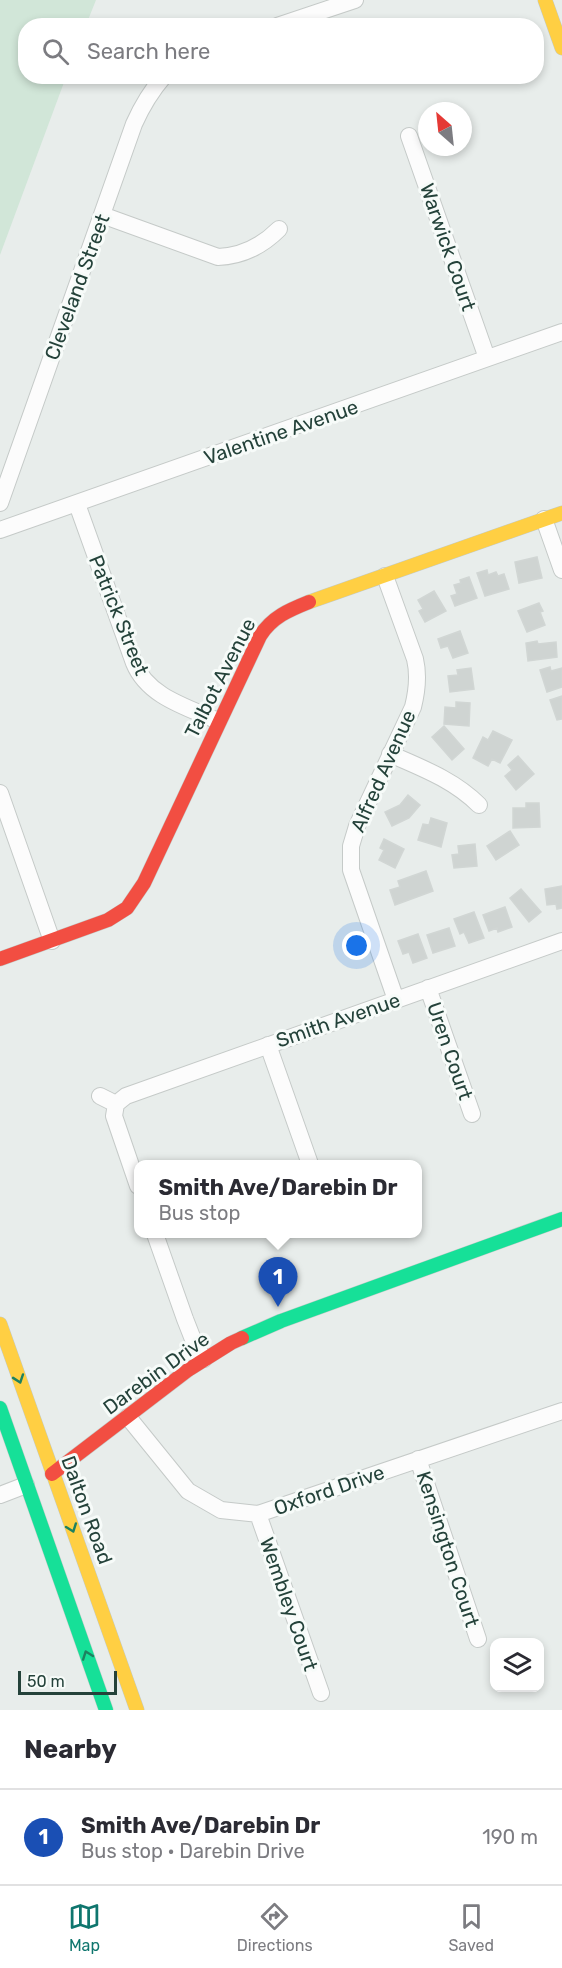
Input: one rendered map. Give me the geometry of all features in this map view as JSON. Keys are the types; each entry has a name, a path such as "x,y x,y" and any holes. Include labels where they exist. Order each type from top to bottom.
{"street":[{"path":"301,18 355,0"},
{"path":"545,0 562,48"},
{"name":"Cleveland Street","path":"0,503 134,124 157,84"},
{"name":"Warwick Court","path":"409,136 487,358"},
{"path":"102,215 218,256 229,256 260,246 279,229"},
{"name":"Valentine Avenue","path":"1,528 77,504 562,332"},
{"name":"Patrick Street","path":"77,504 141,677 156,692 218,721"},
{"name":"Talbot Avenue","path":"0,959 113,918 130,906 148,873 256,642 271,620 289,609 562,513"},
{"path":"544,519 562,570"},
{"name":"Alfred Avenue","path":"385,576 415,659 418,680 413,707 357,826 350,857 356,888 396,1000"},
{"path":"390,754 451,782 479,805"},
{"path":"0,793 52,940"},
{"name":"Smith Avenue","path":"117,1104 133,1093 562,941"},
{"name":"Uren Court","path":"428,988 472,1114"},
{"path":"268,1045 309,1160"},
{"path":"100,1096 117,1104 114,1116 134,1174"},
{"name":"Darebin Drive","path":"26,1485 52,1474 171,1383 231,1343 281,1320 562,1219"},
{"path":"157,1238 185,1319 196,1347 204,1359"},
{"name":"Dalton Road","path":"0,1324 137,1710"},
{"path":"0,1408 106,1710"},
{"name":"Oxford Drive","path":"128,1417 188,1491 221,1510 258,1514 562,1411"},
{"name":"Kensington Court","path":"418,1459 478,1639"},
{"path":"0,1496 26,1485"},
{"name":"Wembley Court","path":"258,1514 321,1694"}],"green space":[{"path":"0,0 96,0 89,18 18,18 18,84 63,84 0,255"}],"building":[{"path":"537,557 542,578 519,583 515,562"},
{"path":"487,570 488,575 496,572 498,576 504,574 509,589 485,596 477,573"},
{"path":"469,577 477,598 455,606 451,596 457,594 454,585"},
{"path":"434,591 446,611 425,622 419,611 423,609 418,600"},
{"path":"539,603 545,625 527,632 518,611"},
{"path":"460,631 468,653 453,658 448,646 441,648 438,639"},
{"path":"537,641 538,644 556,642 557,657 528,661 526,643"},
{"path":"550,667 551,671 562,668 562,687 547,692 540,670"},
{"path":"471,668 474,689 450,692 448,676 458,675 457,670"},
{"path":"562,696 562,719 557,720 550,700"},
{"path":"456,702 470,703 469,726 444,724 445,707 456,708"},
{"path":"444,726 464,749 452,760 432,737"},
{"path":"493,731 512,740 500,763 492,759 488,766 473,758 483,737 488,740"},
{"path":"518,756 534,774 516,790 505,776 512,770 508,765"},
{"path":"408,795 420,805 409,818 392,826 385,812 400,805"},
{"path":"526,803 539,803 540,827 513,828 513,808 526,808"},
{"path":"431,818 447,823 441,847 418,840 423,824 429,825"},
{"path":"510,831 519,845 496,860 487,846"},
{"path":"384,839 404,849 395,868 379,860 384,850 380,848"},
{"path":"475,844 477,866 454,868 452,855 459,854 458,846"},
{"path":"426,871 433,891 395,905 390,890 400,887 398,881"},
{"path":"562,886 562,908 557,909 556,904 547,905 545,889"},
{"path":"521,889 541,912 529,922 510,898"},
{"path":"505,907 512,927 498,932 497,928 489,931 483,915"},
{"path":"474,912 484,938 469,943 464,932 460,934 454,919"},
{"path":"449,928 455,946 433,953 427,935"},
{"path":"418,934 427,958 413,963 409,952 403,954 398,941"}],"traffic: fast":[{"path":"242,1338 281,1321 562,1219"},
{"path":"0,1408 106,1710"}],"traffic: slow":[{"path":"545,0 562,48"},
{"path":"309,602 562,513"},
{"path":"0,1324 137,1710"}],"traffic: jam":[{"path":"0,959 108,920 127,908 144,883 260,636 276,619 309,602"},
{"path":"52,1474 188,1370 242,1338"}],"place":[{"name":"Smith Ave/Darebin Dr","path":"278,1307"}]}
